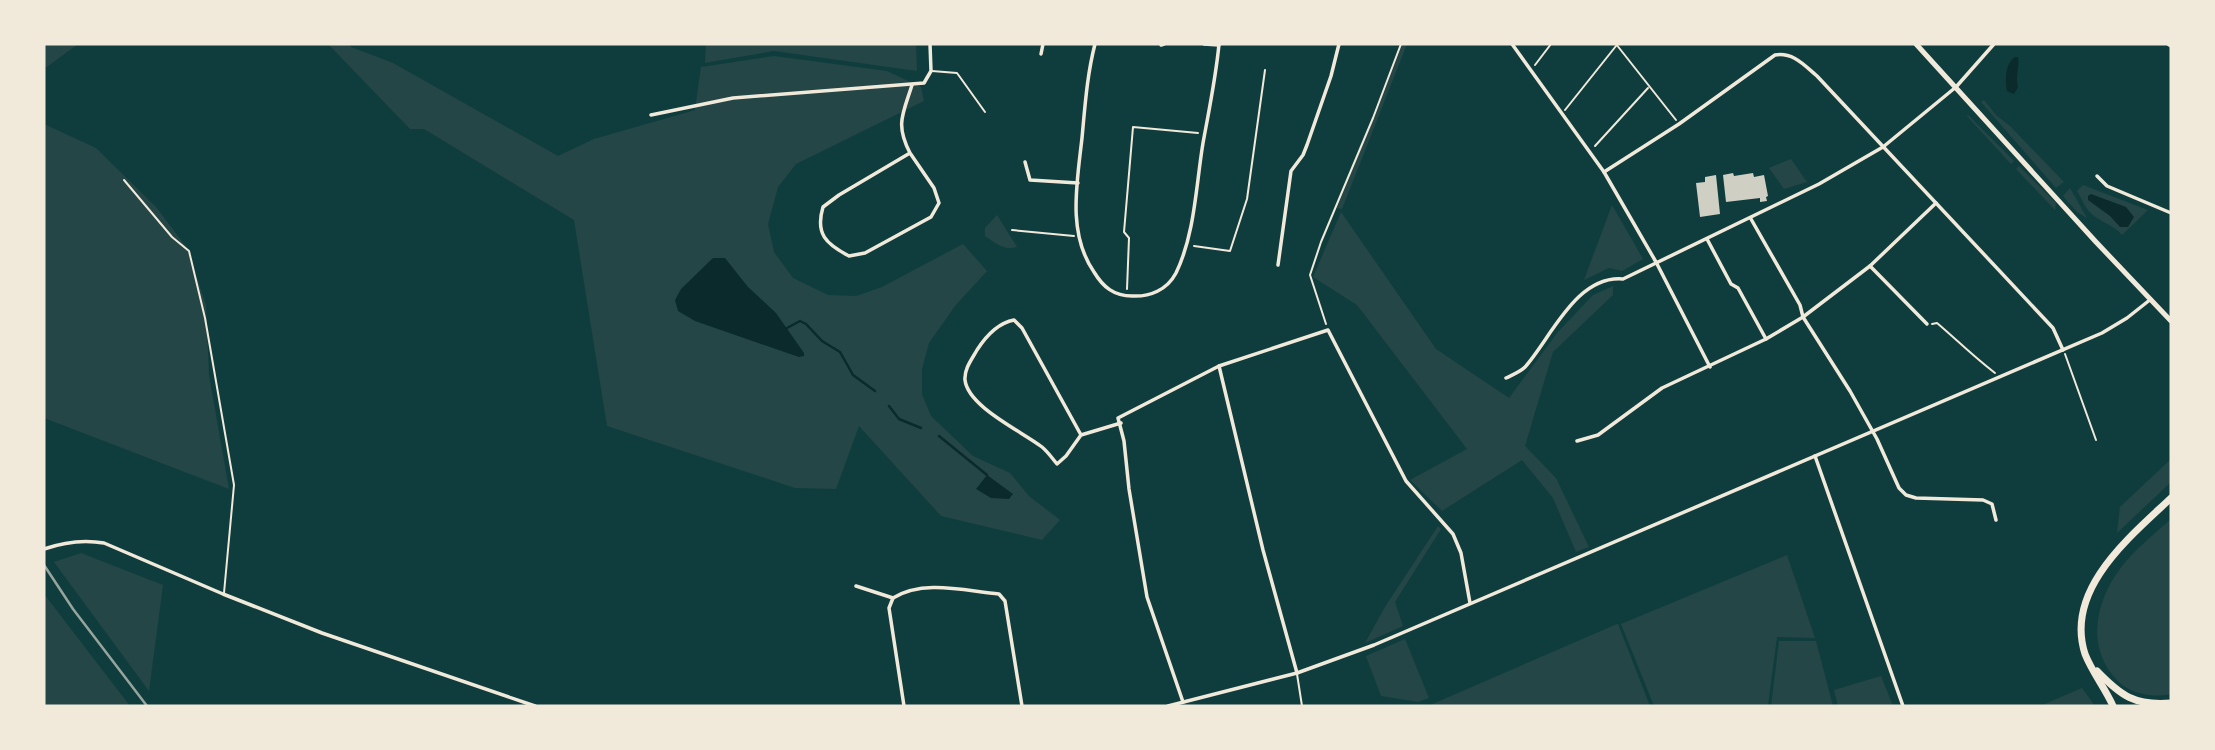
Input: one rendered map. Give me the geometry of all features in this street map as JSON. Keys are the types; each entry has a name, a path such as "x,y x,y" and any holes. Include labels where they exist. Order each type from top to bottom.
{"highway":[{"path":"2113,706 2085,652 2082,629 2084,613 2092,586 2113,555 2171,498"},
{"path":"2089,663 2128,698 2147,704 2171,703"}],"main road":[{"path":"1916,44 2171,321"}],"street":[{"path":"651,115 733,98 924,83 931,71 930,44"},
{"path":"1041,54 1042,44"},
{"path":"1095,44 1088,70 1077,183 1076,225 1084,255 1099,280 1115,294 1127,296 1143,296 1166,287 1175,274 1186,244 1219,44 1205,44"},
{"path":"1278,265 1291,171 1303,155 1331,76 1339,44"},
{"path":"1512,44 1604,172 1656,262 1710,367"},
{"path":"1506,378 1523,369 1554,326 1591,288 1613,278 1623,279 1751,218 1819,184 1882,147 1956,87 1994,44"},
{"path":"1604,172 1679,124 1775,55 1796,58 1817,76 2053,328 2063,350"},
{"path":"910,153 823,207 820,226 825,241 849,256 865,253 931,217 939,203 934,188 902,136 902,118 912,85"},
{"path":"1025,162 1030,180 1077,183"},
{"path":"2097,176 2107,186 2171,213"},
{"path":"1577,441 1598,435 1662,388 1766,340 1803,317 1870,267 1936,203"},
{"path":"1751,218 1800,305 1803,317 1877,439 1899,488 1906,495 1916,498 1983,500 1992,504 1996,520"},
{"path":"1707,238 1731,284 1738,288 1766,340"},
{"path":"1870,267 1927,324"},
{"path":"1168,706 1297,673 1374,645 2113,328 2151,299"},
{"path":"1081,435 1022,328 1014,320 1002,322 982,343 968,365 965,381 970,393 994,416 1045,450 1057,464 1081,435 1120,420 1219,366 1328,330 1406,481 1453,534 1461,553 1470,603"},
{"path":"1219,366 1263,550 1297,673"},
{"path":"1120,420 1147,597 1183,702"},
{"path":"1815,456 1903,706"},
{"path":"44,549 88,540 103,543 322,633 535,706"},
{"path":"856,586 893,598"},
{"path":"904,706 889,608 893,598 902,592 933,587 999,594 1005,601 1022,706"}],"lane":[{"path":"931,71 957,74 985,111"},
{"path":"124,180 172,237 189,251 205,318 234,485 223,594"},
{"path":"1297,673 1302,706"}],"path":[{"path":"1328,330 1310,275 1401,44"},
{"path":"1531,70 1551,44"},
{"path":"1562,114 1617,44 1679,124"},
{"path":"1186,244 1230,251 1247,200 1265,70"},
{"path":"1589,151 1649,88"},
{"path":"1127,296 1129,238 1124,232 1133,127 1206,133"},
{"path":"1012,230 1078,236"},
{"path":"1927,324 1937,323 1959,342 1965,351 1999,376"},
{"path":"2063,350 2096,440"}],"shaded area":[{"path":"44,44 78,44 44,69"},
{"path":"328,44 349,44 393,63 558,156 594,139 695,110 701,67 774,56 887,71 921,87 924,101 796,164 778,187 768,224 774,252 793,278 828,295 856,296 882,287 963,244 987,271 955,306 929,343 922,369 922,394 931,416 973,456 1010,473 1029,496 1060,520 1042,540 941,516 859,426 836,489 795,488 607,426 574,220 424,129 410,129"},
{"path":"706,44 916,44 917,71 774,51 705,63"},
{"path":"1401,44 1407,44 1342,209 1337,208"},
{"path":"2018,57 2018,87 2014,94 2007,91 2006,77 2009,64"},
{"path":"1984,100 2064,182 2056,188 1981,102"},
{"path":"1967,116 2014,161 2011,164"},
{"path":"44,124 96,148 156,207 187,248 206,305 209,375 229,489 44,418"},
{"path":"1791,159 1807,182 1784,189 1769,168"},
{"path":"2019,166 2056,203 2055,210 2016,169"},
{"path":"2083,185 2148,210 2122,235 2088,210 2077,191"},
{"path":"2070,188 2087,218 2077,212 2063,196"},
{"path":"2091,194 2126,207 2134,217 2128,227 2120,227 2088,200"},
{"path":"1612,205 1643,259 1622,271 1609,268 1584,280"},
{"path":"1341,212 1436,349 1509,398 1558,332 1593,295 1613,286 1613,295 1553,352 1525,446 1556,478 1589,547 1576,552 1553,498 1522,460 1442,511 1410,480 1467,449 1357,305 1313,277"},
{"path":"997,215 1017,247 1004,247 985,236 985,228"},
{"path":"713,258 725,258 748,287 776,313 804,356 799,357 695,321 678,311 675,300 681,289"},
{"path":"2171,459 2171,482 2117,533 2120,507"},
{"path":"987,475 1013,494 1009,499 991,498 976,489"},
{"path":"2171,519 2171,694 2149,695 2128,689 2117,680 2102,656 2097,629 2102,602 2115,576 2127,560"},
{"path":"1438,526 1441,529 1395,602 1403,626 1365,643 1385,607"},
{"path":"81,553 163,585 149,691 54,562"},
{"path":"1787,555 1815,638 1777,637 1768,706 1654,706 1621,624"},
{"path":"44,594 130,706 44,706"},
{"path":"1617,624 1650,706 1428,706"},
{"path":"1405,639 1429,698 1418,702 1381,696 1366,656"},
{"path":"1779,641 1816,641 1833,706 1771,706"},
{"path":"1881,676 1893,706 1838,706 1834,690"},
{"path":"2082,688 2095,706 2040,706"}],"building":[{"path":"1733,173 1734,176 1753,173 1754,177 1764,175 1767,201 1760,202 1760,198 1726,202 1723,175"},
{"path":"1716,175 1720,214 1700,217 1696,183 1705,182 1705,177"}],"waterway":[{"path":"787,328 800,321 806,324 822,341 840,352 853,375 875,391"},
{"path":"889,406 899,419 921,428"},
{"path":"939,436 987,475"}],"railway":[{"path":"44,565 73,609 147,706"}]}
